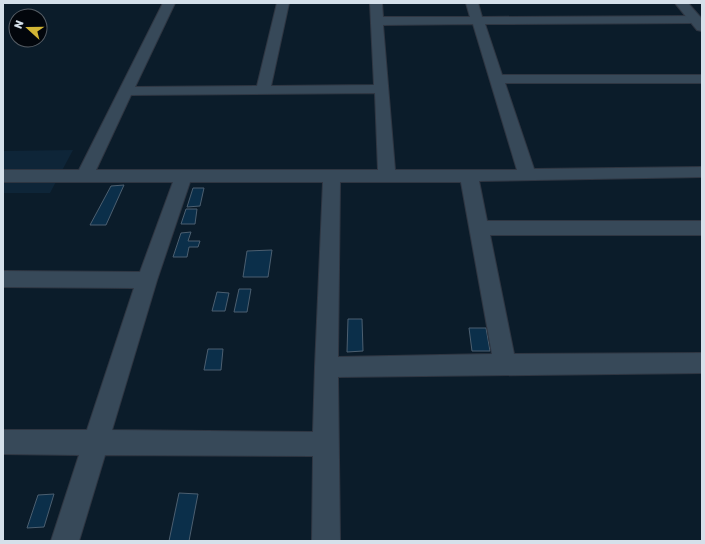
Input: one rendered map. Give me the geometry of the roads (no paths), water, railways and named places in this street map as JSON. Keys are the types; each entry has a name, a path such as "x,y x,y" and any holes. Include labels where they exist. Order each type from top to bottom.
{"street":[{"path":"85,176 168,3"},
{"path":"263,90 282,3"},
{"path":"376,3 386,176"},
{"path":"472,3 527,174"},
{"path":"680,3 698,23"},
{"path":"575,8 582,19"},
{"path":"377,21 582,19 698,23"},
{"path":"496,79 702,79"},
{"path":"126,91 381,88"},
{"path":"3,176 469,176 702,172"},
{"path":"65,541 146,280 184,175"},
{"path":"326,541 326,367 332,176"},
{"path":"469,176 505,364"},
{"path":"480,228 702,228"},
{"path":"3,279 146,280"},
{"path":"326,367 702,363"},
{"path":"3,442 325,444"}]}
